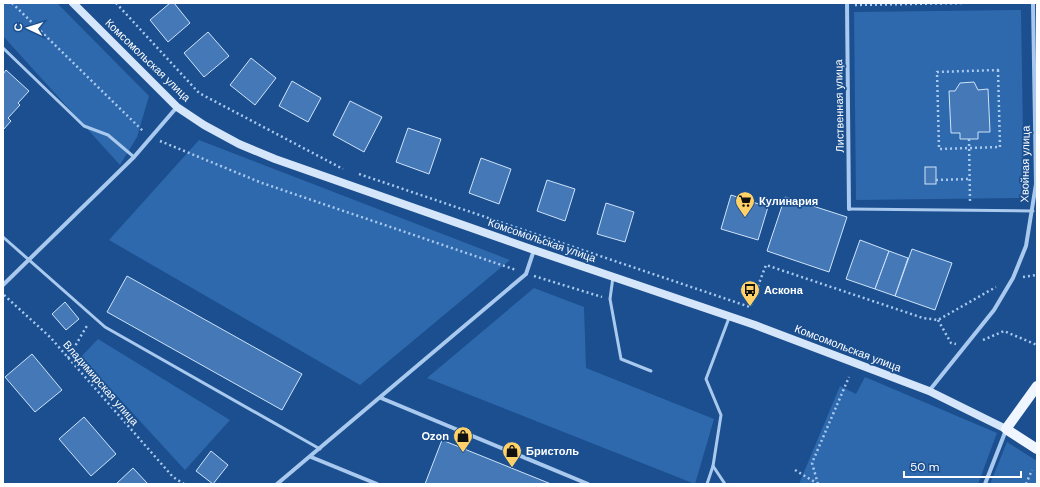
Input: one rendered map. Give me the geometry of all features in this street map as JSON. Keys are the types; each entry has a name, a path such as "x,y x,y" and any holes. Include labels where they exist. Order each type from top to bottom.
{"main road":[{"name":"Комсомольская улица","path":"73,3 110,42 177,107 204,125 239,144 613,278 729,316 929,391 1006,429 1037,449"},
{"path":"1006,429 1037,386"}],"street":[{"name":"Хвойная улица","path":"929,391 994,310 1013,278 1026,246 1036,184 1033,3"},
{"name":"Лиственная улица","path":"847,4 849,209"},
{"path":"3,285 134,157 177,107"},
{"path":"277,484 381,398 526,274 534,250"},
{"path":"381,398 588,484"},
{"path":"985,484 1006,429"},
{"path":"311,457 377,484"}],"lane":[{"path":"3,48 84,126 108,135 134,157"},
{"path":"849,209 1032,211"},
{"path":"3,237 105,327 320,449"},
{"path":"613,278 610,299 621,359 651,371"},
{"path":"707,484 713,466 721,415 706,379 729,316"},
{"path":"713,466 725,484"}],"path":[{"path":"116,3 199,93 350,171"},
{"path":"847,4 964,3"},
{"path":"998,70 1000,147 970,148 939,149 937,72 998,70"},
{"path":"969,139 970,210"},
{"path":"357,174 750,307 766,265 923,318 938,320 1013,278 1037,275"},
{"path":"936,180 970,179"},
{"name":"Владимирская улица","path":"3,294 50,337 173,477 184,484"},
{"path":"68,358 94,316"},
{"path":"818,484 812,463 848,377"},
{"path":"795,470 818,484"},
{"path":"1026,484 1032,470"}],"shaded area":[{"path":"3,3 57,3 149,96 137,137 120,165 3,36"},
{"path":"1021,10 1024,198 856,200 854,12"},
{"path":"199,140 510,260 360,385 109,240"},
{"path":"534,288 584,307 586,368 714,419 695,484 427,378"},
{"path":"98,339 230,420 185,470 81,357"},
{"path":"865,377 997,433 978,484 799,484 840,386 856,394"},
{"path":"1007,442 1037,461 1037,484 990,484"}],"building":[{"path":"170,3 174,3 190,23 168,42 150,20"},
{"path":"208,32 229,56 204,77 184,53"},
{"path":"251,58 276,78 255,105 230,85"},
{"path":"6,70 29,91 18,103 20,105 8,118 11,121 3,130 3,74"},
{"path":"292,81 321,98 308,122 279,106"},
{"path":"974,82 978,90 988,89 990,132 978,132 978,139 960,139 960,133 951,133 949,91 955,91 960,83"},
{"path":"350,101 382,117 364,152 333,135"},
{"path":"408,128 441,139 429,174 396,162"},
{"path":"481,158 511,169 499,204 469,193"},
{"path":"925,167 936,167 936,184 925,184"},
{"path":"547,180 575,189 565,221 537,211"},
{"name":"Кулинария","path":"731,195 768,207 758,240 721,229"},
{"path":"785,197 847,217 829,272 767,251"},
{"path":"606,203 634,212 625,242 597,234"},
{"path":"860,240 889,251 875,289 846,279"},
{"path":"912,249 952,263 935,310 895,296"},
{"path":"889,251 908,258 895,296 875,289"},
{"path":"127,276 302,374 282,410 107,312"},
{"path":"65,302 79,319 66,330 52,314"},
{"path":"32,354 62,390 35,412 5,377"},
{"path":"84,417 116,454 91,476 59,439"},
{"path":"442,440 551,484 425,484"},
{"path":"211,451 228,465 213,484 196,471"},
{"path":"133,468 148,484 116,484"}],"place":[{"name":"Кулинария","path":"745,218"},
{"name":"Аскона","path":"750,307"},
{"name":"Ozon","path":"463,453"},
{"name":"Бристоль","path":"512,468"}]}
